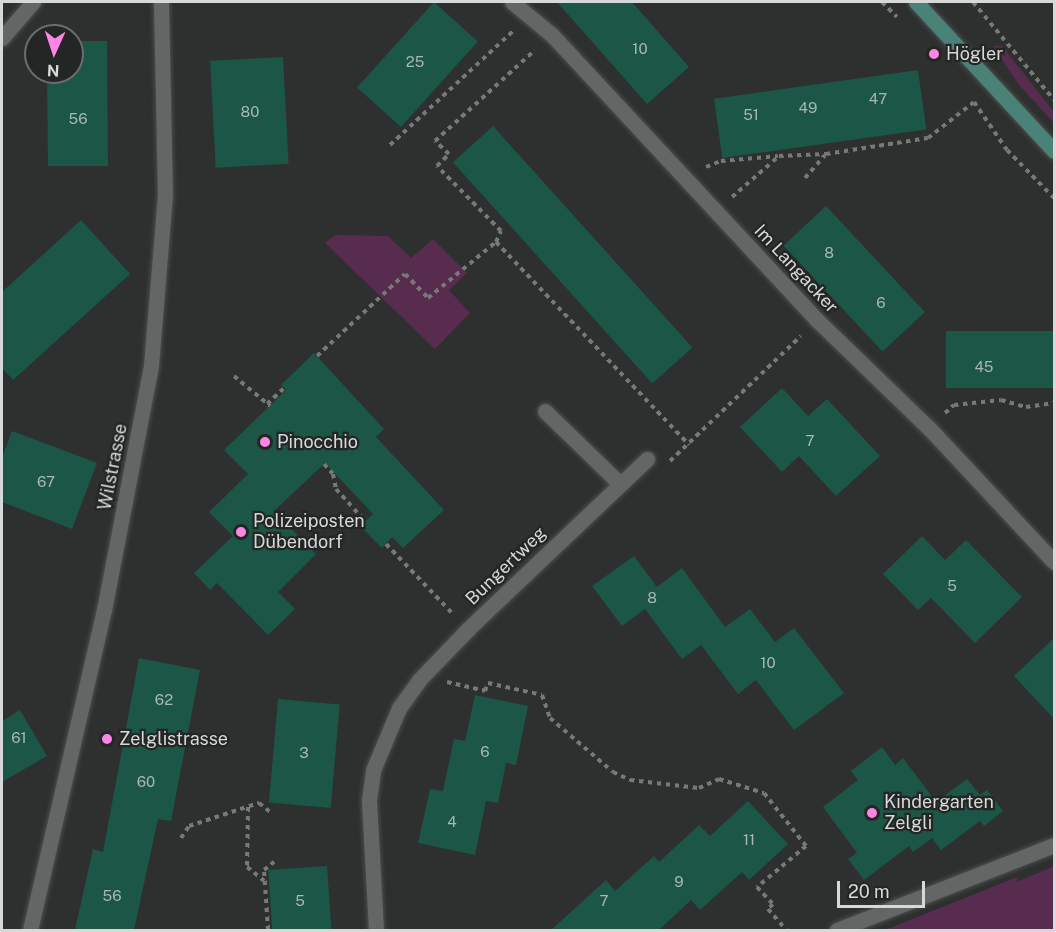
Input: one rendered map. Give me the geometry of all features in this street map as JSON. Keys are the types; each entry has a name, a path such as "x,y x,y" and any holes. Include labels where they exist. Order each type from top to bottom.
{"main road":[{"path":"916,2 1054,151"}],"street":[{"path":"2,38 33,2"},
{"name":"Wilstrasse","path":"30,930 104,610 151,365 165,195 161,2"},
{"name":"Im Langacker","path":"512,2 527,18 552,34 817,320 930,429 1054,562"},
{"path":"545,411 620,484"},
{"name":"Bungertweg","path":"376,930 369,835 373,770 399,708 423,676 468,629 647,459"},
{"path":"837,930 1054,844"}],"path":[{"path":"882,2 904,24"},
{"path":"973,2 1054,100"},
{"path":"390,145 527,18"},
{"path":"317,356 405,274 428,298 496,242 501,231 437,166 449,154 435,141 552,34"},
{"path":"969,95 1007,150 1054,198"},
{"path":"689,181 722,161 826,154 928,138 974,102"},
{"path":"805,178 826,154"},
{"path":"715,212 779,156"},
{"path":"496,242 689,445"},
{"path":"647,459 666,464 689,445 817,320"},
{"path":"234,376 268,405 284,388"},
{"path":"930,429 954,405 1001,400 1026,407 1054,403"},
{"path":"324,464 333,474 336,489 365,521"},
{"path":"386,543 468,629"},
{"path":"423,676 485,691 488,682 542,695 550,718 613,772 630,780 699,788 719,779 764,793 806,846 757,887 773,904 768,909 786,930"},
{"path":"181,838 189,826 259,803 270,812"},
{"path":"248,807 247,867 264,881"},
{"path":"268,930 264,870 274,862"}],"shaded area":[{"path":"993,46 1002,46 1054,112 1054,123 1019,85"},
{"path":"335,235 388,236 411,258 433,239 467,273 449,290 470,313 435,349 325,243"},
{"path":"1054,866 1054,930 885,930 1017,877 1017,882"}],"building":[{"path":"434,2 478,41 401,127 357,87"},
{"path":"557,2 632,2 689,67 647,104"},
{"path":"84,41 107,41 108,166 48,166 47,84 84,84"},
{"path":"283,57 289,164 216,168 210,61"},
{"path":"918,70 926,129 722,158 714,99"},
{"path":"493,126 692,347 652,384 453,162"},
{"path":"826,206 925,312 882,352 784,246"},
{"path":"81,220 130,274 13,380 2,368 2,292"},
{"path":"946,331 1054,331 1054,388 946,388"},
{"path":"314,353 384,429 376,437 444,510 403,548 392,537 382,548 360,526 373,514 325,463 274,511 316,554 278,592 295,609 268,635 217,583 210,590 194,573 233,536 209,512 248,474 224,450 286,390 281,385"},
{"path":"782,388 808,416 827,399 880,456 836,496 799,456 782,472 740,427"},
{"path":"12,431 97,463 72,529 2,502 2,458"},
{"path":"922,536 945,560 966,540 1022,597 975,643 931,598 918,610 883,574"},
{"path":"634,556 657,587 682,568 725,627 750,609 775,642 794,628 844,693 794,730 756,680 738,694 701,645 682,659 645,609 622,626 592,586"},
{"path":"1054,638 1054,719 1014,676"},
{"path":"139,658 200,670 171,821 158,819 134,930 75,930 93,849 103,852"},
{"path":"475,695 528,706 516,765 506,763 498,803 486,801 475,855 418,843 430,789 443,791 454,739 465,741"},
{"path":"278,699 340,704 331,808 269,803"},
{"path":"20,710 47,756 2,782 2,721"},
{"name":"Kindergarten Zelgli","path":"882,747 895,765 903,758 936,802 967,779 980,795 987,790 1003,811 984,826 980,821 941,850 932,838 913,852 909,846 864,880 848,859 857,853 823,807 858,780 851,771"},
{"path":"748,801 788,844 749,880 742,872 700,910 691,900 659,930 551,930 606,880 615,891 654,856 659,862 699,825 710,836"},
{"path":"327,866 331,930 272,930 268,870"}],"place":[{"name":"Högler","path":"934,54"},
{"name":"Pinocchio","path":"265,442"},
{"name":"Polizeiposten Dübendorf","path":"241,532"},
{"name":"Zelglistrasse","path":"107,739"},
{"name":"Kindergarten Zelgli","path":"872,813"}]}
